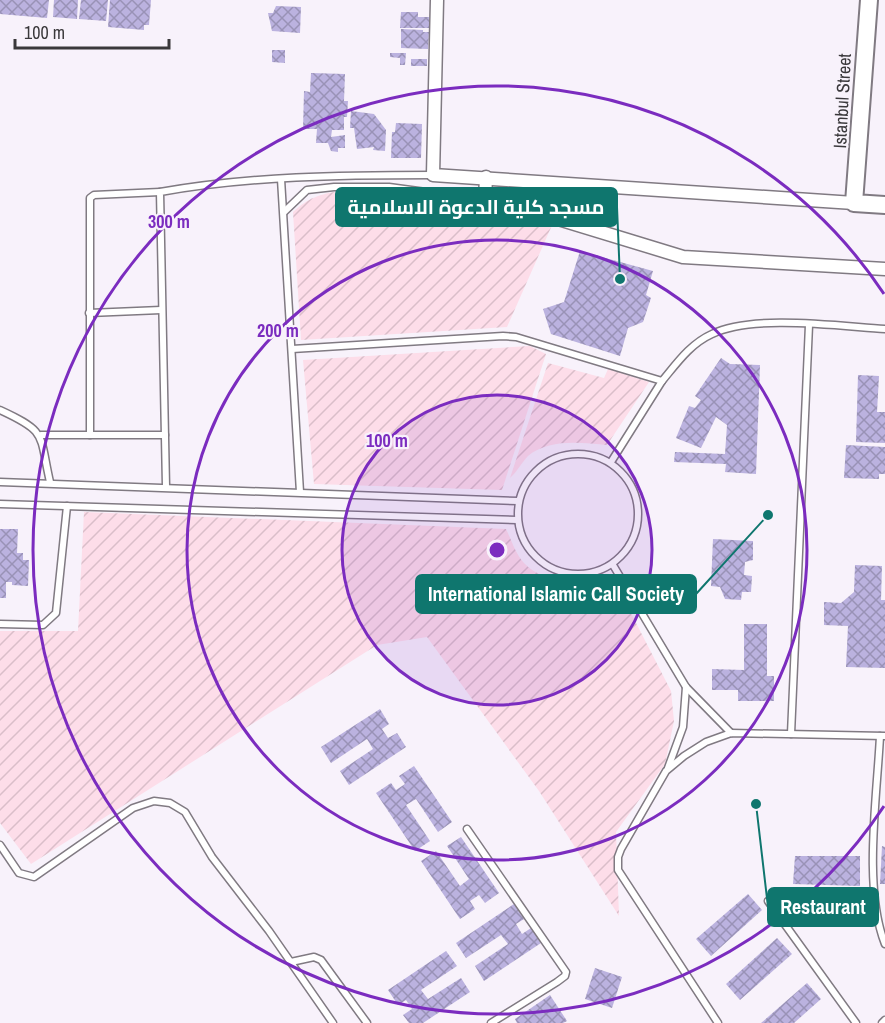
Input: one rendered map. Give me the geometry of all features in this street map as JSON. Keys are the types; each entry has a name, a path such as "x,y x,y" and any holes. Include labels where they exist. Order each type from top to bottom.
{"street":[{"path":"437,0 434,175 885,205"},
{"name":"Istanbul Street","path":"854,203 869,0"},
{"path":"486,177 485,200 506,203 683,257 885,269"}],"lane":[{"path":"90,435 90,198 94,195 160,192 332,175 434,175"},
{"path":"281,179 300,492"},
{"path":"284,212 308,190 334,187 399,188 485,200"},
{"path":"160,192 166,486"},
{"path":"89,313 161,310"},
{"path":"611,462 662,381 689,349 710,334 732,326 755,323 885,329"},
{"path":"791,734 809,325"},
{"path":"292,349 516,337 662,381"},
{"path":"0,410 27,422 41,435 50,483"},
{"path":"41,435 165,435"},
{"path":"583,452 611,462 632,483 640,513 633,542 613,565 584,575 553,570 529,550 518,520 519,501 531,475 555,457 583,452"},
{"path":"0,482 166,486 519,501"},
{"path":"0,504 518,520"},
{"path":"0,624 43,625 56,614 67,506"},
{"path":"613,565 686,687 731,733"},
{"path":"686,687 683,727 666,771 621,849 618,857 618,870 718,1023"},
{"path":"666,771 706,742 731,733 882,736 873,882 876,917 885,944"},
{"path":"0,845 18,873 34,877 133,808 154,801 171,803 185,812 212,857 291,962 333,1023"},
{"path":"467,830 566,972 565,976 557,982 491,1023"},
{"path":"768,902 856,1023"},
{"path":"291,962 314,957 321,960 367,1023"},
{"path":"882,1023 885,1020"}],"shaded area":[{"path":"340,191 401,195 492,206 553,223 507,327 301,340 293,212 315,197"},
{"path":"530,346 546,354 502,490 314,484 303,360"},
{"path":"548,363 604,378 608,369 649,382 607,445 566,443 546,446 528,456 510,478"},
{"path":"84,512 506,529 519,556 533,571 555,578 615,582 671,691 674,721 665,764 616,832 619,916 539,791 427,637 377,645 31,864 0,823 0,631 78,631"}],"building":[{"path":"0,0 49,0 47,18 0,14"},
{"path":"54,0 78,0 77,19 53,17"},
{"path":"81,0 108,0 106,21 79,19"},
{"path":"110,0 151,0 149,25 144,25 144,30 108,27"},
{"path":"276,6 301,7 300,33 272,31 268,13 273,13"},
{"path":"401,12 418,12 418,17 429,17 429,28 400,28"},
{"path":"401,29 429,32 428,49 401,48"},
{"path":"272,50 285,50 285,63 272,62"},
{"path":"390,53 406,53 405,65 400,65 400,58 390,57"},
{"path":"411,59 427,59 427,66 411,66"},
{"path":"311,73 345,74 344,101 348,101 347,117 344,117 344,130 332,130 331,137 345,135 345,148 338,148 338,152 331,151 328,143 316,143 317,129 303,129 304,91 310,92"},
{"path":"351,111 374,114 386,130 385,151 373,150 374,147 357,149 354,128 350,128"},
{"path":"396,123 422,124 421,158 391,158 392,132 395,132"},
{"path":"580,251 653,271 646,295 651,298 643,322 628,328 620,356 551,334 543,309 564,302"},
{"path":"721,358 730,364 760,365 756,474 725,472 726,464 674,462 675,452 725,454 727,425 716,417 701,448 676,438 689,406 695,408 701,400 695,396"},
{"path":"858,375 879,376 877,412 885,412 885,443 856,442"},
{"path":"846,445 885,447 885,474 879,474 879,479 844,478"},
{"path":"0,529 18,529 17,553 23,553 23,560 29,560 28,586 12,585 12,582 6,582 6,598 0,598"},
{"path":"713,539 753,541 753,560 745,562 744,575 752,576 751,592 742,592 741,600 725,599 720,587 711,586"},
{"path":"855,565 882,566 881,600 885,600 885,668 846,667 848,626 824,625 824,602 841,603 854,592"},
{"path":"744,624 767,624 767,676 774,676 774,701 738,701 738,690 712,690 712,669 744,670"},
{"path":"380,709 389,724 382,729 388,738 397,733 406,747 349,785 340,771 373,749 367,739 331,763 321,747"},
{"path":"414,766 452,822 438,832 416,799 406,805 430,841 415,851 376,793 391,783 396,790 405,784 399,776"},
{"path":"461,837 499,893 485,903 479,895 470,901 475,909 460,919 421,861 436,851 460,886 469,879 447,846"},
{"path":"882,846 885,847 885,884 880,884"},
{"path":"795,856 860,856 860,886 793,884"},
{"path":"748,894 762,910 711,956 696,939"},
{"path":"514,904 524,919 516,924 522,934 531,928 541,943 484,981 475,966 508,944 501,935 466,958 456,943"},
{"path":"777,938 792,954 740,1000 726,984"},
{"path":"446,951 457,966 421,990 428,999 461,978 470,992 423,1023 409,1023 403,1015 412,1009 406,1000 398,1005 388,990"},
{"path":"595,968 622,977 612,1008 585,999"},
{"path":"807,983 821,999 794,1023 761,1023"},
{"path":"550,995 567,1021 563,1023 517,1023 515,1019"}],"place":[{"name":"مسجد كلية الدعوة الاسلامية","path":"620,279"},
{"name":"International Islamic Call Society","path":"768,515"},
{"name":"Restaurant","path":"756,804"}]}
